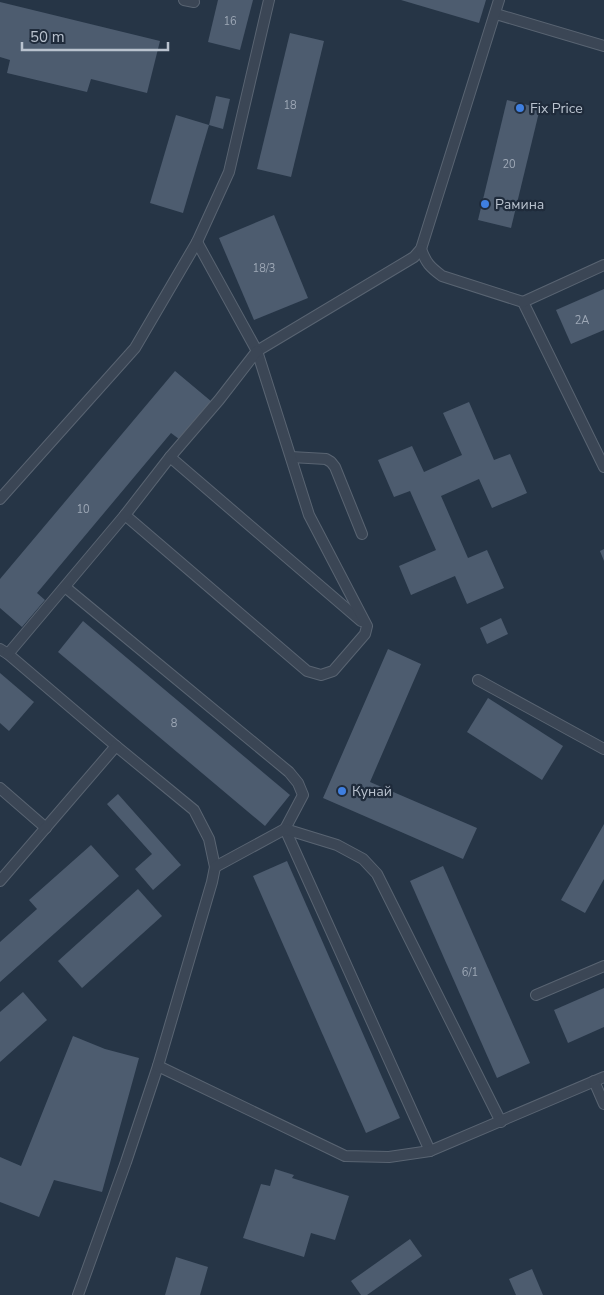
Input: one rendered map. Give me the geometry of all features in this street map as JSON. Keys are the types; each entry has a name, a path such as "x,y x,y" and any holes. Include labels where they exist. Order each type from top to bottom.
{"lane":[{"path":"0,499 135,348 197,242 229,172 269,0"},
{"path":"78,1295 158,1066 212,882 214,866 209,839 194,810 4,651 65,587 257,351 407,263 421,249 499,0"},
{"path":"496,14 604,46"},
{"path":"125,515 307,672 321,675 334,671 365,634 367,626 308,515 257,351 197,242"},
{"path":"421,249 430,268 442,276 523,302 604,265"},
{"path":"523,302 604,467"},
{"path":"170,457 367,626"},
{"path":"291,457 326,459 331,462 335,467 362,534"},
{"path":"65,587 289,772 298,783 303,795 285,829 214,866"},
{"path":"478,680 604,749"},
{"path":"0,881 116,746"},
{"path":"0,788 46,828"},
{"path":"285,829 337,845 363,859 377,874 500,1122"},
{"path":"285,829 430,1151"},
{"path":"536,995 604,966"},
{"path":"158,1066 345,1156 389,1157 430,1151 599,1079 604,1104"}],"building":[{"path":"218,0 253,0 240,50 208,42"},
{"path":"401,0 486,0 479,23"},
{"path":"0,2 160,41 147,93 91,79 87,92 7,73 10,60 0,57"},
{"path":"290,33 324,41 291,177 257,169"},
{"path":"216,96 230,99 223,129 209,125"},
{"path":"507,100 540,108 511,228 478,220"},
{"path":"176,115 209,125 183,213 150,203"},
{"path":"274,215 308,298 254,320 219,238"},
{"path":"604,289 604,330 571,344 556,310"},
{"path":"175,371 212,402 179,439 171,433 37,593 45,600 22,627 0,608 0,579"},
{"path":"469,402 494,460 510,454 527,493 492,508 479,479 441,496 468,558 487,550 504,588 467,604 455,576 411,595 399,566 436,550 410,491 394,497 378,460 412,446 424,472 462,455 443,413"},
{"path":"604,549 604,561 600,551"},
{"path":"501,618 508,634 487,644 480,628"},
{"path":"83,621 290,795 265,826 58,652"},
{"path":"388,649 421,664 370,782 477,828 463,859 323,798"},
{"path":"0,673 34,702 9,731 0,723"},
{"path":"488,698 563,746 542,780 467,732"},
{"path":"118,794 181,865 153,890 135,869 152,854 107,804"},
{"path":"604,824 604,879 585,913 561,900"},
{"path":"91,845 119,876 0,982 0,942 37,909 29,900"},
{"path":"287,861 400,1118 366,1133 253,876"},
{"path":"443,866 530,1063 497,1078 410,881"},
{"path":"138,889 162,916 82,988 58,961"},
{"path":"604,988 604,1027 568,1043 554,1010"},
{"path":"23,992 47,1020 0,1062 0,1012"},
{"path":"73,1036 105,1049 139,1058 102,1192 54,1180 39,1217 0,1202 0,1157 21,1166"},
{"path":"275,1169 294,1175 292,1178 349,1196 335,1240 311,1233 304,1257 243,1238 261,1184 270,1186"},
{"path":"410,1239 422,1256 367,1295 361,1295 351,1281"},
{"path":"176,1257 208,1267 200,1295 165,1295"},
{"path":"532,1269 543,1295 516,1295 509,1279"}],"place":[{"name":"Fix Price","path":"520,108"},
{"name":"Рамина","path":"485,204"},
{"name":"Кунай","path":"342,791"}]}
